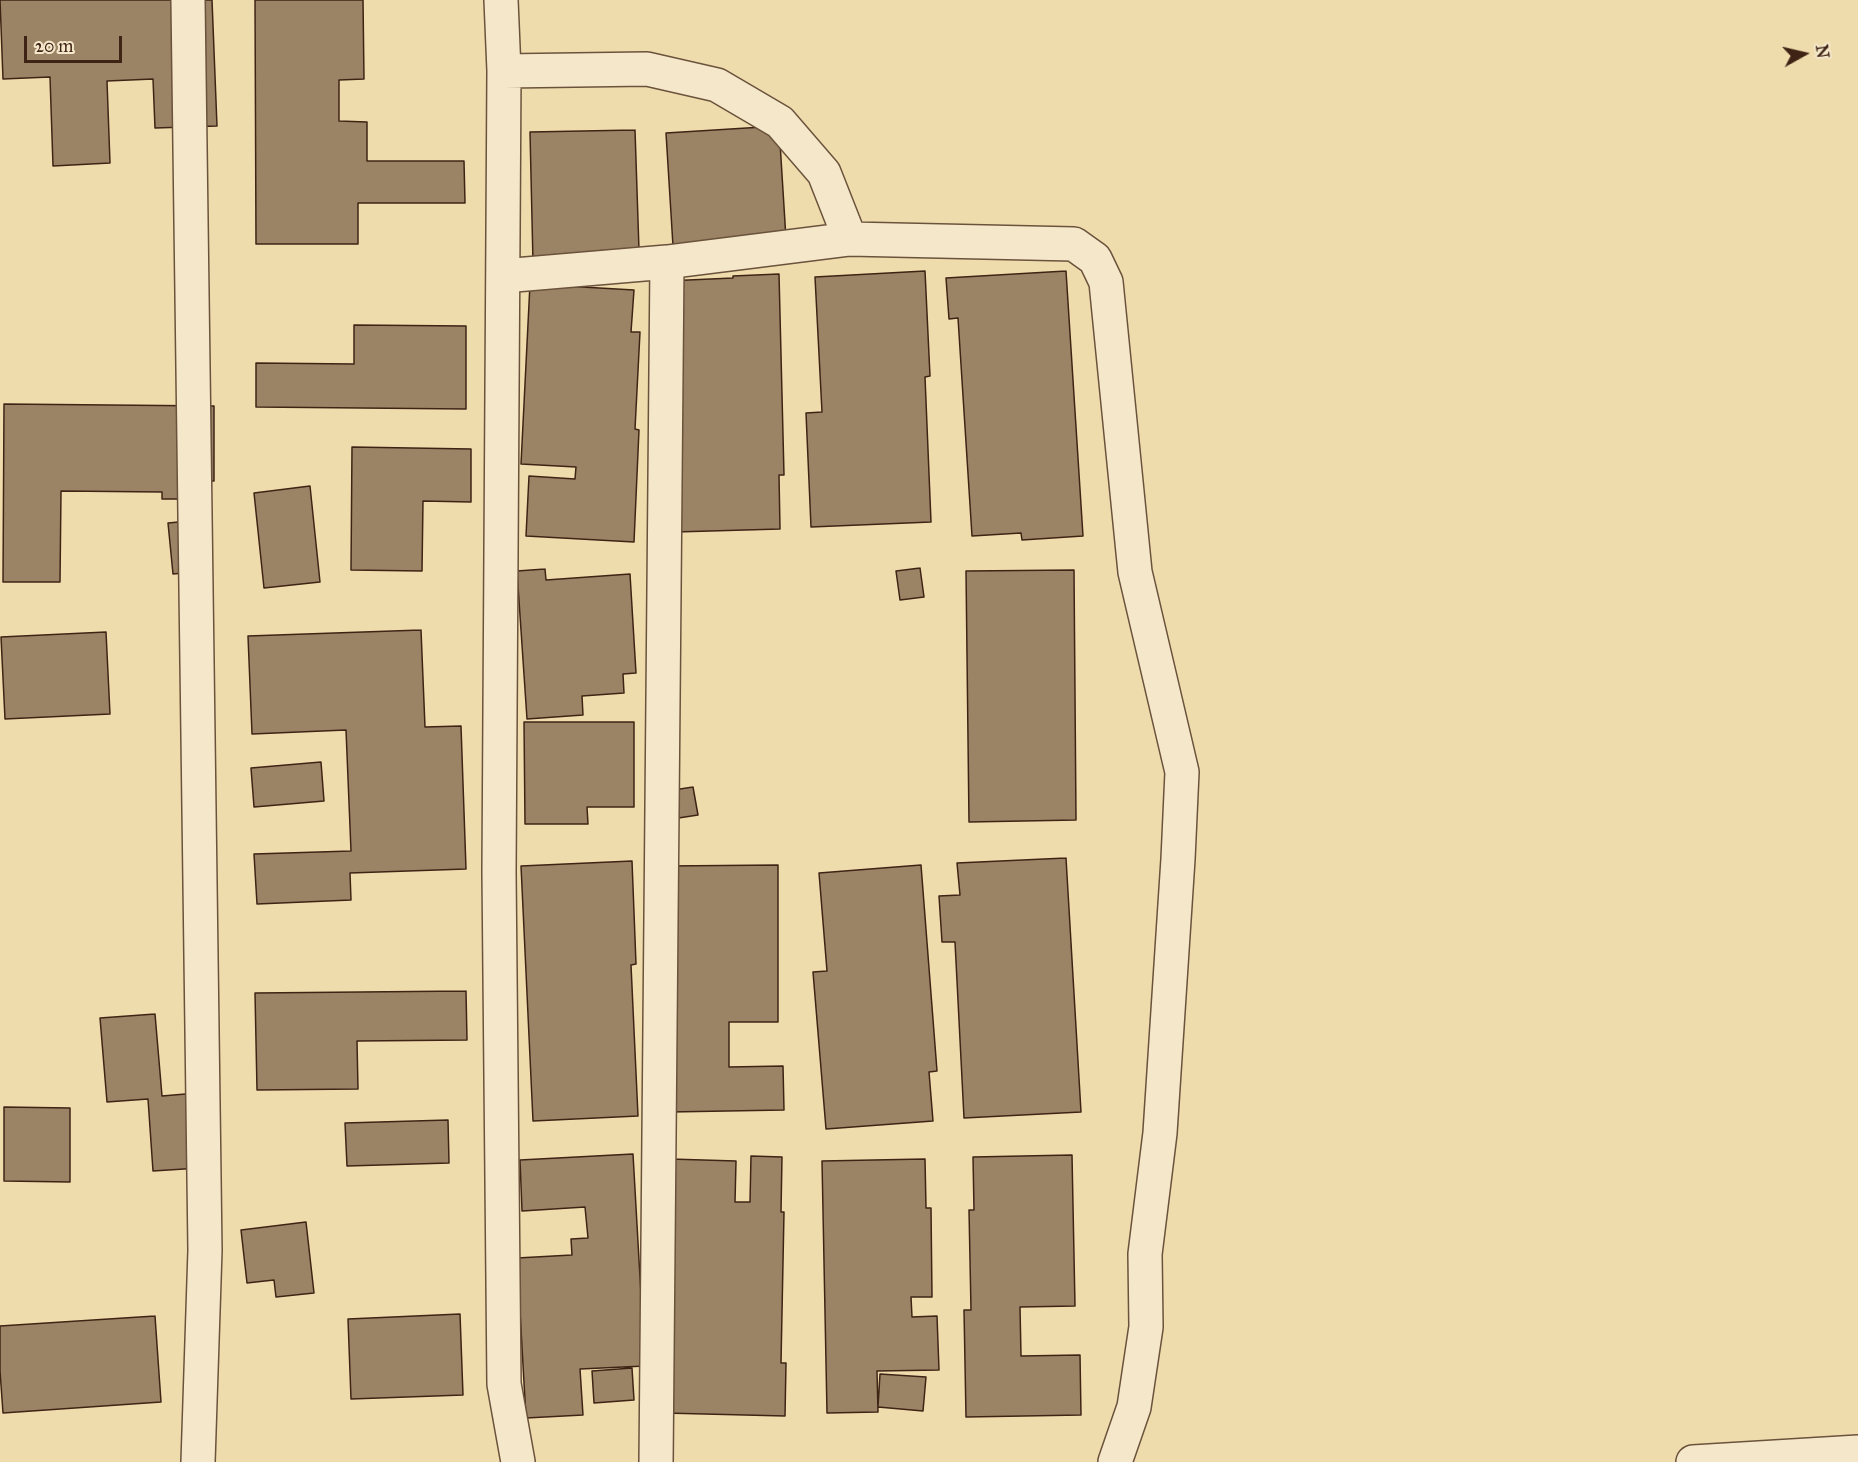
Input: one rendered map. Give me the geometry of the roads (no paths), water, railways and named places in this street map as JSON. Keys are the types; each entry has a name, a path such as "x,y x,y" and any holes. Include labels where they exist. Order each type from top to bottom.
{"street":[{"path":"188,0 205,1250 198,1462"},
{"path":"501,0 504,71 499,872 504,1384 518,1462"},
{"path":"504,71 647,69 717,85 780,122 824,173 850,239"},
{"path":"503,276 667,262 850,239 1074,244 1095,259 1106,282 1135,572 1182,772 1160,1133 1144,1254 1146,1327 1134,1407 1115,1462"},
{"path":"656,1462 667,262"},
{"path":"1692,1462 1858,1452"}]}
